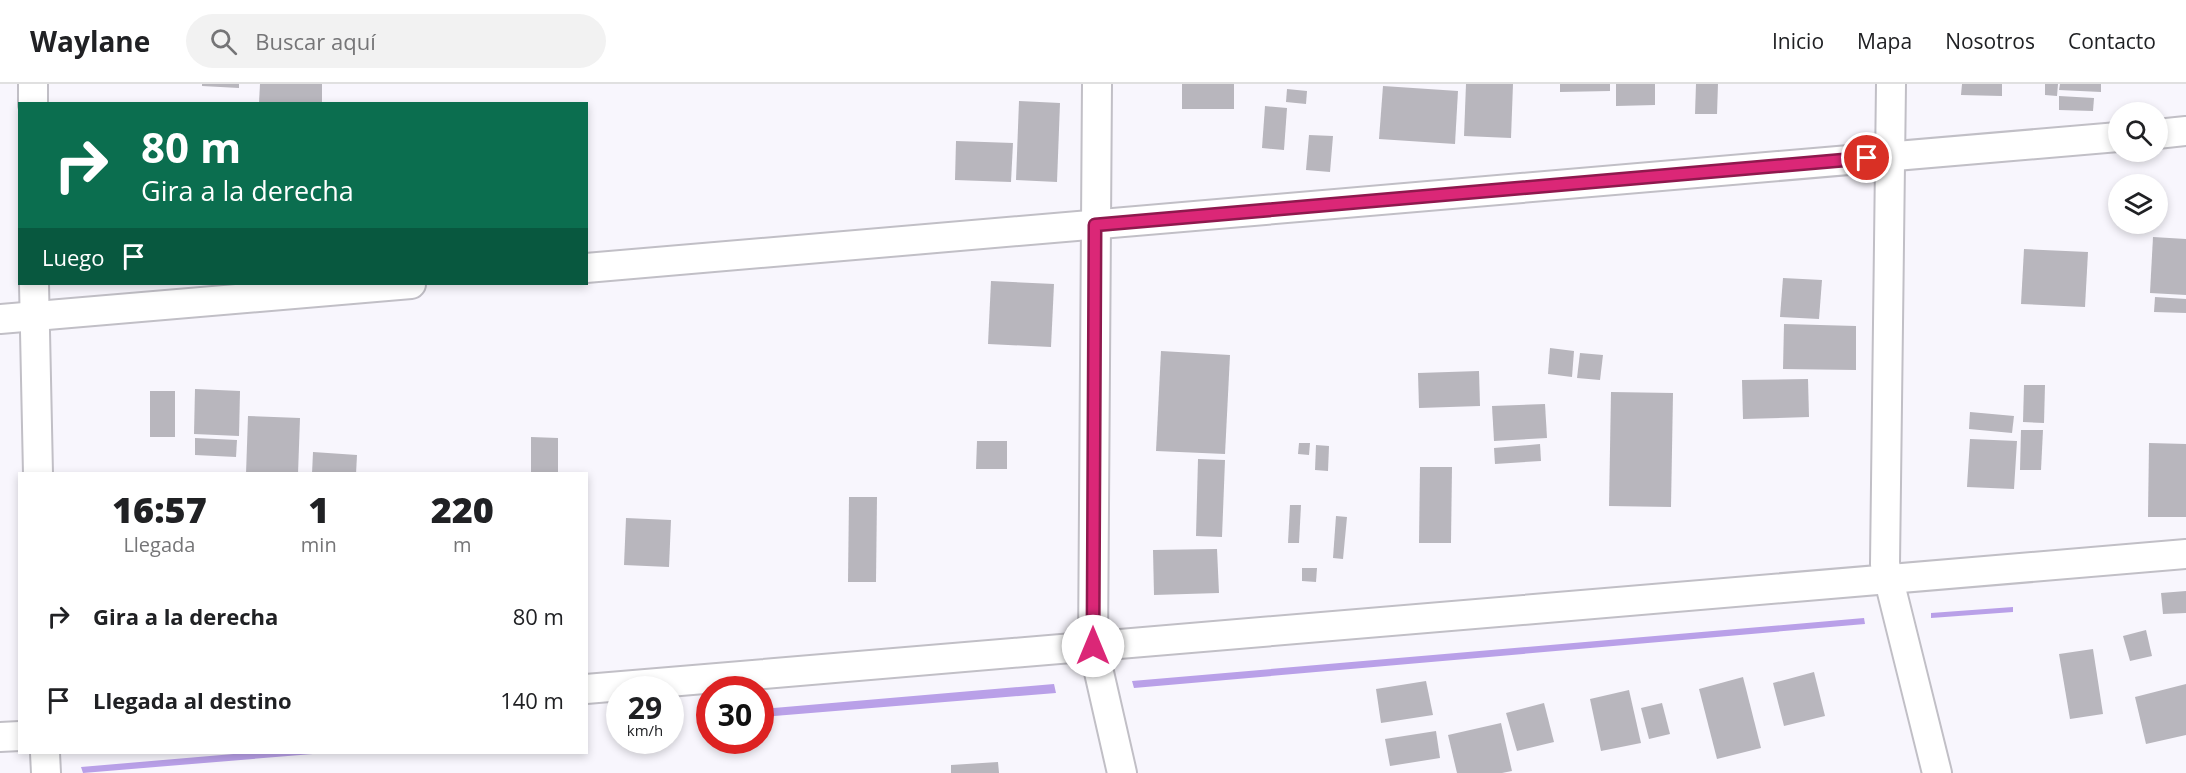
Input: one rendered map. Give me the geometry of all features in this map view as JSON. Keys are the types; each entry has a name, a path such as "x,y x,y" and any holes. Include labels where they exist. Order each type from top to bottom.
{"street":[{"path":"33,84 33,102"},
{"path":"1097,84 1093,646 1122,773"},
{"path":"1891,84 1885,564 1937,773"},
{"path":"2168,133 2186,131"},
{"path":"588,268 2108,138"},
{"path":"34,285 38,472"},
{"path":"0,319 399,285"},
{"path":"588,688 2186,554"},
{"path":"0,738 18,736"},
{"path":"45,754 46,773"}],"shaded area":[{"path":"2013,607 2013,612 1931,618 1931,613"},
{"path":"1864,618 1865,624 1134,688 1132,681"},
{"path":"1054,684 1056,693 774,716 774,708"},
{"path":"233,754 313,754 83,773 81,767"}],"building":[{"path":"202,84 239,84 239,88 202,86"},
{"path":"260,84 322,84 322,102 259,102"},
{"path":"1182,84 1234,84 1234,109 1182,109"},
{"path":"1466,84 1513,84 1511,138 1464,136"},
{"path":"1560,84 1610,84 1610,91 1560,92"},
{"path":"1616,84 1655,84 1655,105 1616,106"},
{"path":"1696,84 1718,84 1717,114 1695,114"},
{"path":"1962,84 2002,84 2002,96 1961,95"},
{"path":"2045,84 2058,84 2057,96 2045,95"},
{"path":"2060,84 2101,84 2101,92 2059,90"},
{"path":"1383,86 1458,91 1455,144 1379,139"},
{"path":"1287,89 1307,91 1306,104 1286,102"},
{"path":"2059,96 2094,98 2093,111 2059,110"},
{"path":"1019,101 1060,103 1057,182 1016,180"},
{"path":"1265,106 1287,108 1284,150 1262,148"},
{"path":"1309,135 1333,136 1330,172 1306,170"},
{"path":"956,141 1013,143 1011,182 955,180"},
{"path":"2153,237 2186,239 2186,295 2150,293"},
{"path":"2024,249 2088,252 2085,307 2021,304"},
{"path":"1783,278 1822,280 1819,319 1780,317"},
{"path":"991,281 1054,284 1051,347 988,344"},
{"path":"2155,297 2186,299 2186,313 2154,312"},
{"path":"1784,324 1856,326 1856,370 1783,369"},
{"path":"1550,348 1574,351 1572,377 1548,374"},
{"path":"1161,351 1230,355 1225,454 1156,451"},
{"path":"1580,353 1603,355 1600,380 1577,378"},
{"path":"1479,371 1480,406 1419,408 1418,373"},
{"path":"1808,379 1809,417 1743,419 1742,380"},
{"path":"2024,385 2045,385 2044,423 2023,422"},
{"path":"195,389 240,391 239,436 194,434"},
{"path":"150,391 175,391 175,437 150,437"},
{"path":"1611,392 1673,393 1671,507 1609,506"},
{"path":"1545,404 1547,438 1494,441 1492,406"},
{"path":"1970,412 2014,416 2012,433 1969,429"},
{"path":"248,416 300,418 298,472 246,472"},
{"path":"2021,430 2043,430 2041,470 2020,470"},
{"path":"531,437 558,438 558,472 531,472"},
{"path":"195,438 237,440 236,457 195,455"},
{"path":"1970,439 2017,441 2014,489 1967,487"},
{"path":"977,441 1007,441 1007,469 976,469"},
{"path":"1299,443 1310,443 1309,455 1298,454"},
{"path":"2149,443 2186,444 2186,517 2148,517"},
{"path":"1540,444 1541,461 1495,464 1494,448"},
{"path":"1316,445 1329,446 1328,471 1315,470"},
{"path":"313,452 357,455 356,472 312,472"},
{"path":"1198,459 1225,460 1222,537 1196,536"},
{"path":"1420,467 1452,467 1451,543 1419,543"},
{"path":"849,497 877,497 876,582 848,582"},
{"path":"1290,505 1301,505 1299,543 1288,543"},
{"path":"1336,516 1347,517 1343,559 1333,558"},
{"path":"626,518 671,520 669,567 624,565"},
{"path":"1217,549 1219,593 1154,595 1153,550"},
{"path":"1302,568 1317,568 1316,582 1302,581"},
{"path":"2186,591 2186,613 2163,614 2161,593"},
{"path":"2146,630 2152,656 2130,661 2123,636"},
{"path":"2093,649 2103,714 2070,719 2059,654"},
{"path":"1814,672 1825,716 1784,726 1773,683"},
{"path":"1743,677 1761,748 1717,759 1699,689"},
{"path":"1426,681 1433,715 1381,723 1376,689"},
{"path":"2186,684 2186,735 2146,744 2135,697"},
{"path":"1629,690 1641,743 1601,751 1590,699"},
{"path":"1544,703 1554,742 1517,751 1506,713"},
{"path":"1662,703 1670,734 1649,739 1641,708"},
{"path":"1501,723 1512,771 1457,773 1448,735"},
{"path":"1436,731 1440,758 1390,766 1385,739"},
{"path":"998,762 999,773 951,773 951,765"}],"route":[{"path":"1093,646 1095,225 1867,158"}]}
